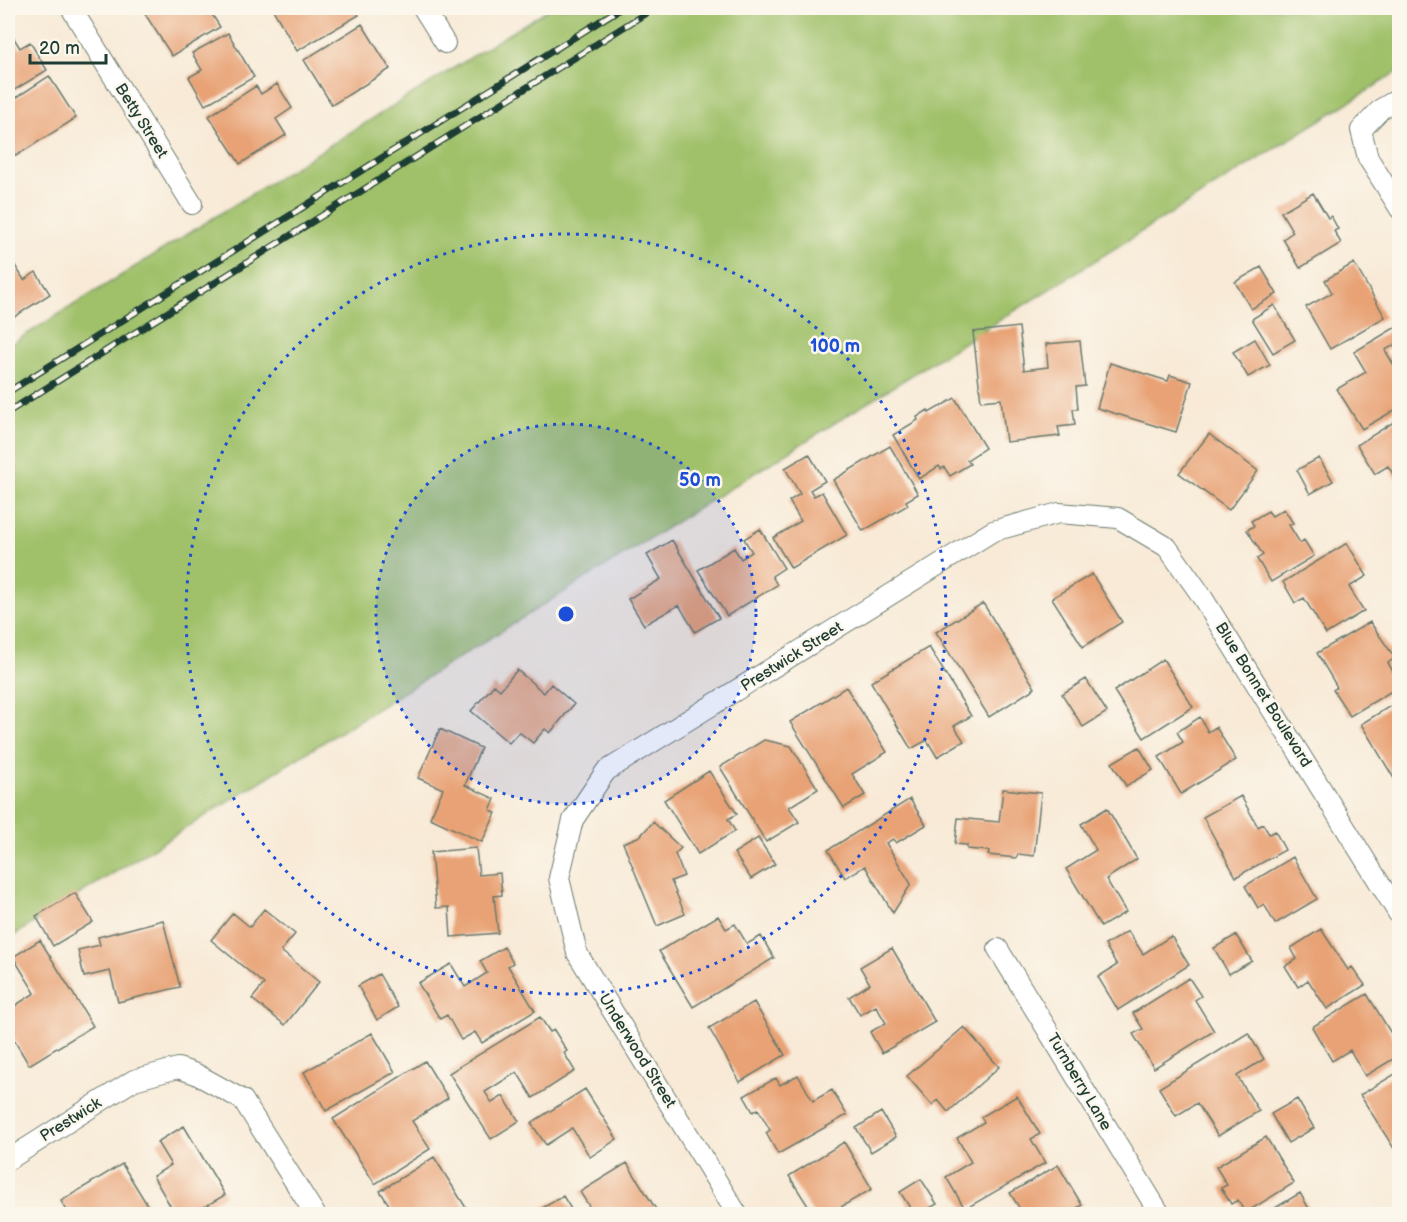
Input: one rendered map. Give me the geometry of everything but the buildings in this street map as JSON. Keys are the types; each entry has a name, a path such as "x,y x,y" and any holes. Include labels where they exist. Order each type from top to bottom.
{"street":[{"name":"Betty Street","path":"70,8 192,204"},
{"path":"423,8 445,43"},
{"path":"1400,98 1381,109 1361,130 1368,158 1400,209"},
{"name":"Prestwick Street","path":"559,878 573,820 606,771 993,531 1059,513 1091,516"},
{"name":"Blue Bonnet Boulevard","path":"1091,516 1118,518 1167,547 1199,592 1400,916"},
{"name":"Underwood Street","path":"559,878 577,953 737,1215"},
{"name":"Turnberry Lane","path":"998,949 1160,1215"},
{"name":"Prestwick","path":"8,1160 134,1080 178,1068 196,1074 243,1100 315,1215"}],"green space":[{"path":"550,8 1399,8 1399,71 8,939 8,346"}],"railway":[{"path":"8,392 621,8"},
{"path":"8,412 654,8"}]}
